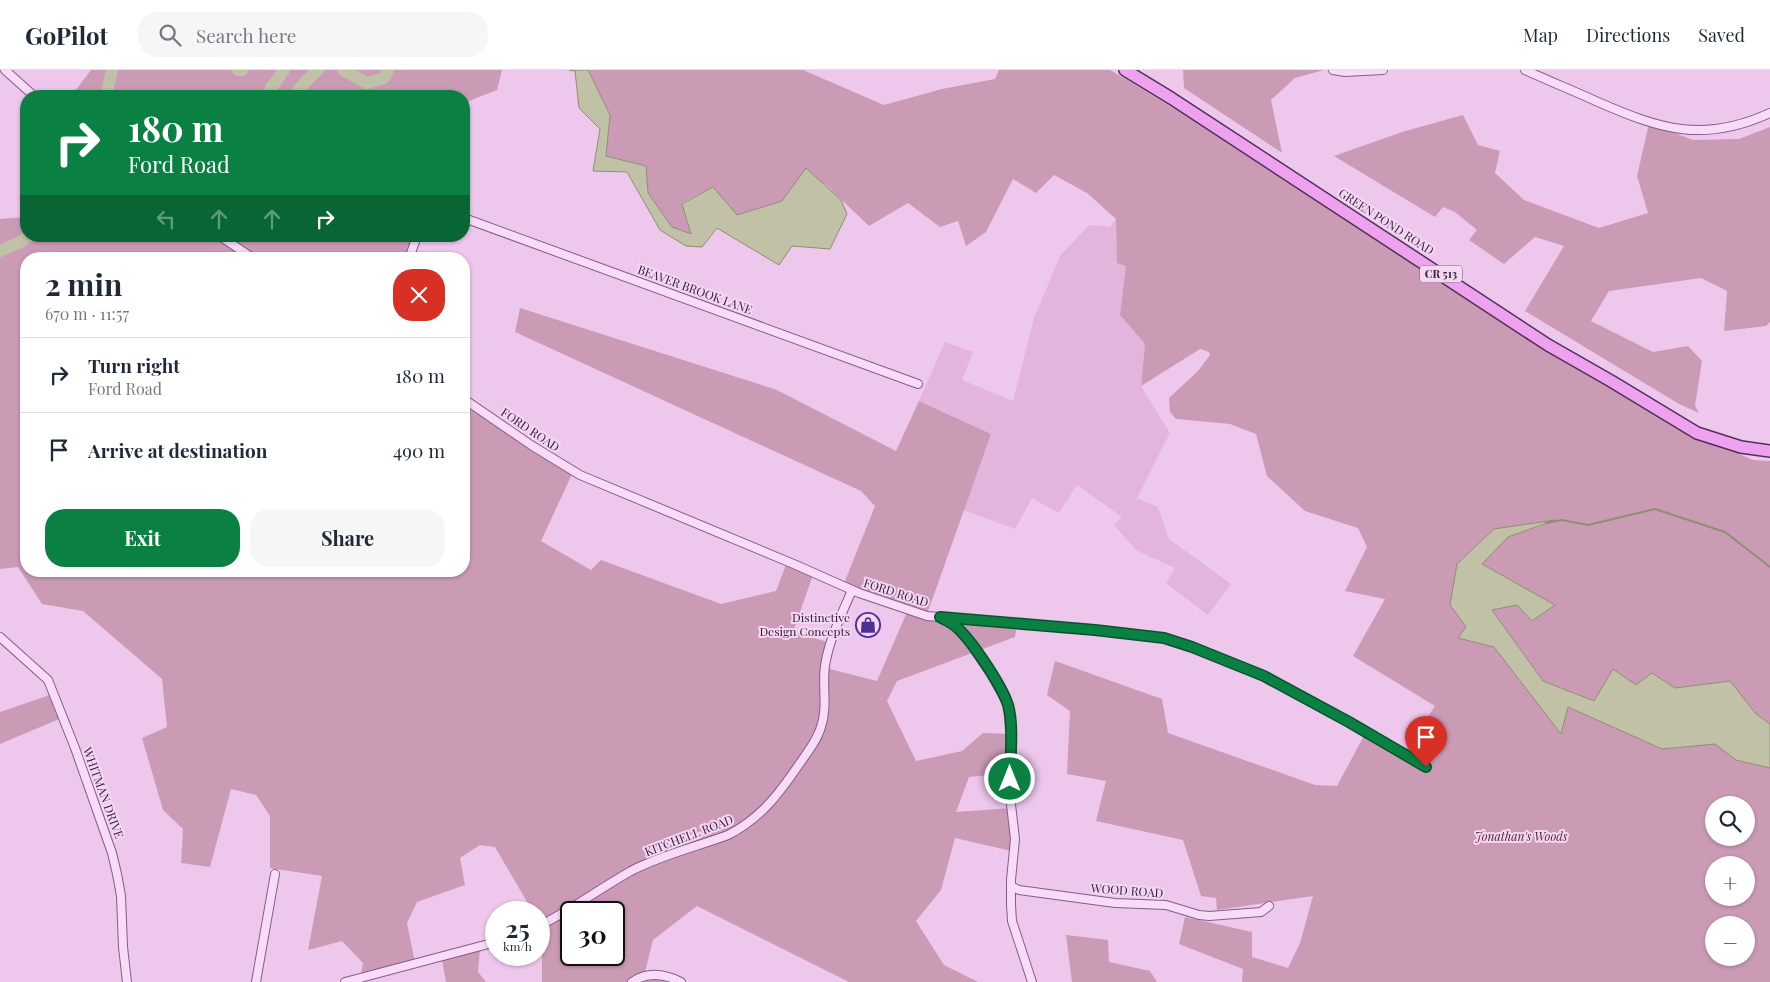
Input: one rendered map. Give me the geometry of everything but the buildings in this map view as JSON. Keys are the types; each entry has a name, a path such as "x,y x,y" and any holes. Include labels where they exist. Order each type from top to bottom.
{"main road":[{"name":"GREEN POND ROAD","path":"1125,70 1171,98 1548,345 1698,433 1727,444 1770,451"}],"street":[{"path":"5,70 27,90"},
{"path":"1333,70 1353,72 1383,70"},
{"path":"1525,70 1630,116 1668,128 1707,130 1730,127 1770,113"},
{"name":"BEAVER BROOK LANE","path":"470,220 918,384"},
{"path":"229,242 244,252"},
{"name":"FORD ROAD","path":"470,403 531,446 580,474 852,590 927,616 1095,630 1164,638 1192,647 1264,676 1349,722 1426,767"},
{"name":"KITCHELL ROAD","path":"550,920 631,871 738,830 769,805 811,748 821,728 824,716 824,678 827,655 852,590"},
{"path":"940,617 954,625 969,642 991,674 1008,704 1010,796 1016,839 1011,886 1012,921 1032,982"},
{"name":"WHITMAN DRIVE","path":"0,637 48,680 74,748 118,874 127,982"},
{"path":"256,982 275,874"},
{"name":"WOOD ROAD","path":"1011,886 1019,890 1076,899 1166,905 1204,916 1261,912 1269,906"},
{"path":"345,982 362,980 485,945"},
{"path":"632,982 638,978 656,974 681,982"}],"shaded area":[{"path":"569,70 588,70 610,115 606,156 646,166 648,193 672,227 691,234 682,204 713,187 737,215 782,201 806,168 841,200 847,214 830,249 792,246 779,265 717,228 702,247 686,246 660,230 627,172 593,171 600,129 579,108 575,71"},
{"path":"1116,219 1127,265 1120,315 1145,344 1141,386 1170,433 1137,498 1158,507 1169,539 1231,584 1208,615 1166,583 1175,568 1136,550 1114,525 1122,517 1077,485 1059,513 1032,498 1015,529 963,510 991,434 919,401 945,342 973,352 962,380 1013,401 1034,318 1060,256 1089,225 1110,227"},
{"path":"1555,520 1508,537 1482,564 1555,605 1532,621 1517,605 1492,610 1543,681 1594,701 1613,669 1636,685 1652,673 1675,688 1730,681 1756,714 1770,724 1770,768 1736,760 1715,744 1662,749 1568,707 1561,734 1494,647 1458,638 1466,627 1450,605 1457,564 1494,529"}],"green space":[{"path":"91,70 502,70 497,90 470,101 470,90 76,90"},
{"name":"Jonathan's Woods","path":"588,70 803,70 884,105 942,89 995,79 999,70 1110,70 1222,137 1681,429 1753,460 1770,461 1770,724 1756,714 1730,681 1675,688 1652,674 1636,685 1627,679 1630,691 1770,736 1770,982 1242,982 1243,969 1179,944 1185,917 1252,932 1252,957 1288,968 1300,943 1313,896 1217,910 1216,898 1201,896 1183,840 1096,821 1106,781 1067,774 1070,711 1047,695 1055,661 1162,699 1168,733 1315,785 1337,786 1366,732 1402,755 1435,706 1353,656 1385,599 1345,591 1367,547 1358,528 1305,511 1267,476 1256,434 1230,424 1176,419 1170,412 1169,398 1198,371 1210,355 1209,352 1200,349 1141,386 1145,344 1120,315 1126,266 1117,263 1116,219 1087,193 1054,175 1036,193 1013,179 986,232 966,246 958,221 940,227 908,203 869,226 825,184 782,201 737,215 713,187 682,203 691,234 672,227 648,193 646,166 606,156 610,115","holes":["1551,522 1508,537 1481,564 1554,605 1517,605 1492,610 1543,681 1594,701 1613,670 1619,674 1590,709 1535,680 1484,632 1458,638 1466,627 1457,564 1494,529"]},
{"path":"1183,70 1324,70 1295,78 1271,100 1282,153 1184,88"},
{"path":"1463,115 1478,145 1500,151 1495,173 1524,200 1599,228 1648,213 1637,176 1649,123 1693,140 1739,139 1770,127 1770,322 1766,326 1724,331 1727,291 1701,278 1609,291 1591,321 1653,352 1688,346 1702,361 1695,406 1699,413 1679,404 1525,311 1564,246 1535,237 1504,264 1469,240 1477,230 1455,212 1443,207 1435,217 1334,156 1402,132"},
{"path":"20,217 20,242 414,242 410,252 20,252 20,570 18,567 0,569 0,219"},
{"path":"520,308 777,390 896,451 919,401 991,434 926,617 1017,624 1015,637 897,681 887,701 916,761 962,751 983,733 1012,734 1010,773 969,777 956,812 1012,808 1016,852 955,838 941,890 916,921 944,965 978,982 849,982 697,906 653,940 644,976 682,982 542,982 542,966 550,966 550,901 527,901 495,847 480,845 460,858 465,885 417,902 407,923 416,967 360,981 363,963 342,941 308,950 322,876 270,868 270,816 256,795 231,789 210,867 181,863 183,829 163,810 142,738 167,727 162,679 83,611 42,604 24,577 470,577 470,404 573,472 541,541 591,570 601,560 721,604 776,591 787,562 814,572 793,632 831,643 826,668 877,681 907,612 843,586 875,506 861,491 515,332"},
{"path":"53,694 64,717 0,744 0,712"},
{"path":"1066,935 1108,940 1109,962 1150,971 1157,982 1072,982"},
{"path":"480,948 478,972 486,982 446,982 442,959"}],"waterway":[{"path":"107,90 108,70"},
{"path":"107,90 112,70"},
{"path":"271,90 284,70"},
{"path":"299,90 318,70"},
{"path":"343,70 367,83 384,78 388,70"},
{"path":"0,251 20,242"},
{"path":"1546,523 1562,520 1588,525 1655,509 1725,532 1770,567"}],"place":[{"name":"Distinctive Design Concepts","path":"868,625"}],"route":[{"path":"1010,779 1008,704 991,674 962,632 940,617 1095,630 1164,638 1232,662 1264,676 1349,722 1426,767"}]}
